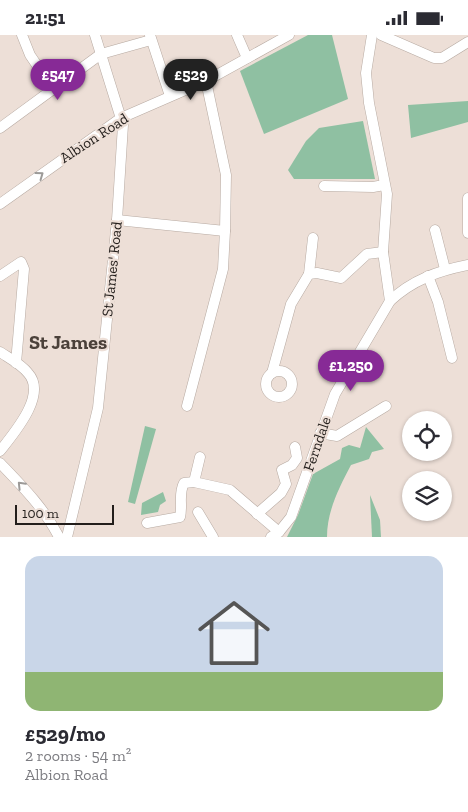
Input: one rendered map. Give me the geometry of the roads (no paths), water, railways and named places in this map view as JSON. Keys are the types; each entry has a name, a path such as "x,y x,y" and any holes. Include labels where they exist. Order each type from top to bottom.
{"street":[{"path":"22,35 30,55 53,89"},
{"name":"St James' Road","path":"67,537 98,408 117,220 123,125 95,35"},
{"path":"237,35 248,58"},
{"name":"Albion Road","path":"0,203 122,117 206,81 288,35"},
{"path":"372,35 366,73 369,103 387,202 383,252 390,301"},
{"path":"381,35 434,58 442,58 468,43"},
{"path":"0,128 101,54 151,37 170,96"},
{"path":"188,406 223,269 226,175 206,81"},
{"path":"324,186 373,187 384,185"},
{"path":"468,198 468,233"},
{"path":"117,220 225,231"},
{"path":"435,230 445,269"},
{"path":"272,373 291,304 308,274 313,238"},
{"path":"308,274 317,273 341,278 367,254 383,252"},
{"path":"0,276 21,262 24,269 16,363"},
{"name":"Ferndale","path":"275,535 291,517 335,394 390,301 403,289 428,276 445,269 468,265"},
{"path":"428,276 438,302 452,358"},
{"path":"0,351 29,373 34,385 25,417 0,451"},
{"path":"320,433 337,436 386,406"},
{"path":"257,514 281,493 286,484 282,470 292,465 297,458 295,447"},
{"path":"194,483 200,457"},
{"path":"0,463 29,494 50,521 59,537"},
{"path":"147,523 180,517 182,510 180,490 184,483 194,483 230,490 257,514 275,535"},
{"path":"198,512 213,537"}],"district":[{"name":"St James","path":"68,342"}]}
